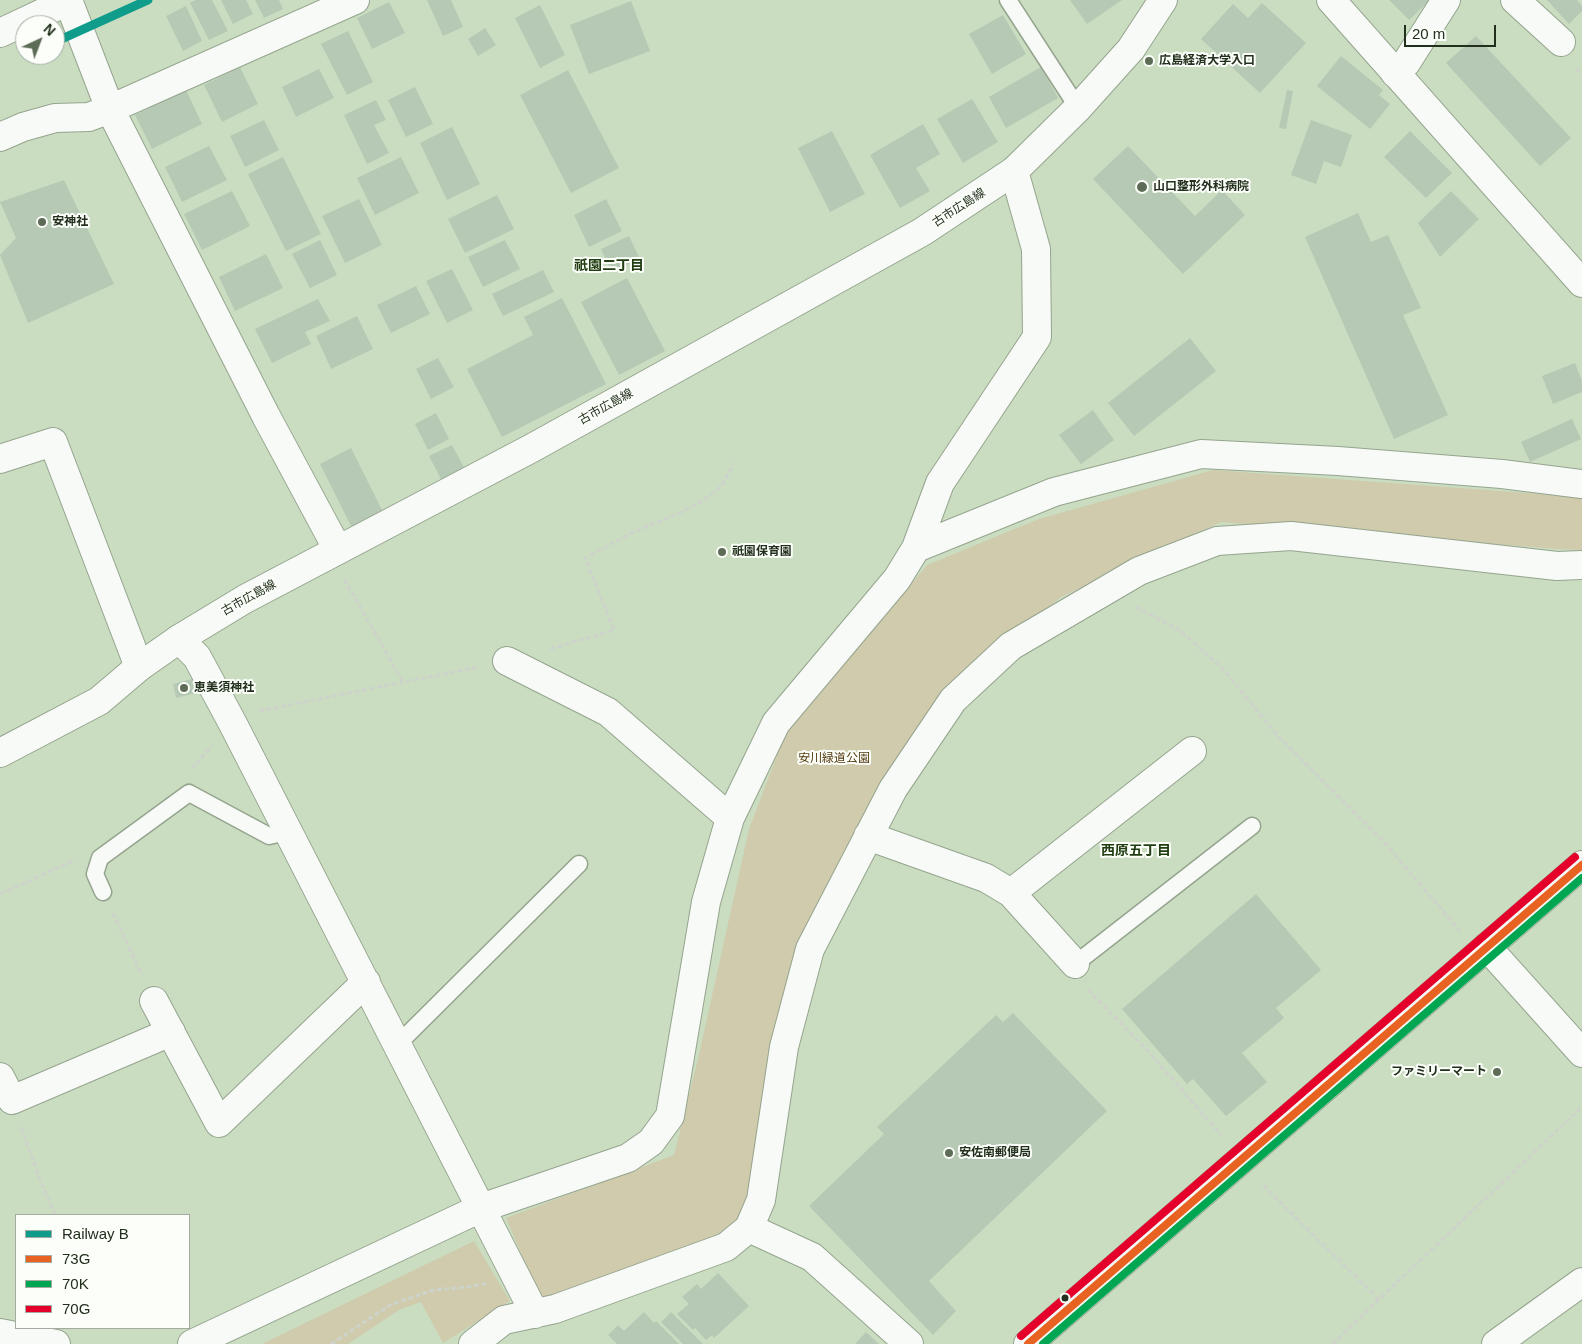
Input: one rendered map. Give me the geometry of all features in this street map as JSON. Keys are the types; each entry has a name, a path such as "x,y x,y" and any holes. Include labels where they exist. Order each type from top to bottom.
{"main road":[{"path":"0,137 23,127 55,118 88,117 110,110 355,0"},
{"name":"古市広島線","path":"0,753 99,701 139,667 179,639 245,599 532,448 913,237 1014,172 1078,108 1131,49 1163,0"},
{"path":"1331,0 1582,282"},
{"path":"1395,73 1406,63 1446,0"},
{"path":"1515,0 1562,42"},
{"path":"0,33 68,1 110,110 334,552"},
{"path":"192,1344 481,1208 628,1158 651,1142 670,1116 706,902 730,818 776,723 896,579 916,548 940,483 1037,338 1036,249 1014,172"},
{"path":"0,459 52,442 139,667"},
{"path":"916,548 1054,492 1201,454 1377,464 1502,474 1582,484"},
{"path":"472,1344 504,1320 555,1309 726,1247 749,1228 760,1200 784,1047 810,949 893,789 953,700 1011,646 1139,571 1217,541 1291,536 1557,566 1582,565"},
{"path":"179,639 197,657 233,724 535,1314"},
{"path":"507,661 608,712 730,818"},
{"path":"1011,892 1192,751"},
{"path":"868,836 986,878 1011,892 1075,964"},
{"path":"1028,1344 1582,865"},
{"path":"1487,947 1582,1053"},
{"path":"154,1001 218,1123 366,982"},
{"path":"6,1089 171,1032"},
{"path":"749,1228 812,1258 909,1344"},
{"path":"1496,1344 1582,1282"},
{"path":"0,1332 56,1344"}],"lane":[{"path":"1008,0 1078,108"},
{"path":"103,892 95,874 100,858 189,793 269,836 287,832"},
{"path":"1075,964 1252,826"},
{"path":"398,1044 579,864"}],"path":[{"path":"186,774 240,715 507,661 614,630 585,558 707,498 722,485 729,475 733,463"},
{"path":"334,552 403,682"},
{"path":"1104,591 1180,631 1223,669 1277,735 1384,842 1460,932"},
{"path":"0,894 75,860 82,854"},
{"path":"103,892 154,1001"},
{"path":"1075,964 1077,980 1147,1050 1222,1136"},
{"path":"6,1089 55,1214"},
{"path":"1332,1344 1582,1107"},
{"path":"1263,1185 1379,1300"},
{"path":"330,1344 390,1305 433,1290 468,1288 493,1282"}],"green space":[{"name":"安川緑道公園","path":"1213,470 1582,497 1582,550 1221,522 1061,597 950,687 828,887 747,1212 707,1242 541,1300 506,1218 674,1155 698,1059 749,829 786,732 927,565 1039,519"},
{"path":"474,1241 510,1301 443,1343 421,1302 399,1310 348,1344 262,1344"}],"building":[{"path":"195,0 212,0 228,31 209,40 190,3"},
{"path":"221,0 246,0 253,14 233,24"},
{"path":"255,0 279,0 283,9 264,18"},
{"path":"427,0 451,0 463,27 443,36"},
{"path":"1070,0 1122,0 1087,24"},
{"path":"1389,0 1430,0 1409,20"},
{"path":"1547,0 1577,0 1582,6 1582,11 1569,24"},
{"path":"631,1 650,51 589,74 570,25"},
{"path":"389,2 405,33 372,49 357,18"},
{"path":"1262,3 1306,43 1260,93 1201,39 1233,4 1248,18"},
{"path":"540,5 565,55 540,68 515,18"},
{"path":"186,6 202,41 183,51 166,16"},
{"path":"1003,15 1026,54 992,74 969,34"},
{"path":"485,28 496,45 478,56 468,39"},
{"path":"348,31 373,82 347,95 321,44"},
{"path":"1476,36 1571,138 1540,166 1446,63"},
{"path":"1341,56 1383,90 1379,95 1390,104 1370,129 1317,86"},
{"path":"240,67 258,104 222,122 204,85"},
{"path":"1041,67 1058,98 1006,128 989,97"},
{"path":"319,69 334,98 296,117 282,87"},
{"path":"568,70 619,168 571,193 520,95"},
{"path":"415,87 433,124 406,137 388,100"},
{"path":"186,90 202,124 152,149 135,115"},
{"path":"1287,90 1293,91 1286,129 1279,128"},
{"path":"972,99 998,142 963,163 937,119"},
{"path":"376,100 386,120 374,125 389,153 367,164 344,115"},
{"path":"264,120 279,150 245,167 230,136"},
{"path":"1311,120 1352,135 1341,167 1324,161 1316,184 1291,175"},
{"path":"923,124 940,154 916,168 930,191 900,208 870,155"},
{"path":"452,127 480,184 447,200 420,143"},
{"path":"832,131 865,194 830,212 798,148"},
{"path":"1410,131 1452,173 1426,198 1384,157"},
{"path":"209,146 227,180 182,202 165,167"},
{"path":"1128,146 1195,216 1222,190 1245,215 1183,274 1093,179"},
{"path":"283,157 321,234 286,251 248,174"},
{"path":"401,157 419,193 375,215 357,178"},
{"path":"64,180 114,284 28,323 0,255 16,238 0,202"},
{"path":"232,191 250,226 202,250 184,214"},
{"path":"1451,191 1479,219 1440,257 1418,223"},
{"path":"497,195 514,229 465,253 448,219"},
{"path":"359,199 382,245 345,263 322,216"},
{"path":"606,199 622,231 589,247 574,215"},
{"path":"1358,213 1371,242 1388,235 1421,308 1403,315 1448,415 1394,439 1305,237"},
{"path":"629,236 640,259 612,272 601,249"},
{"path":"320,240 337,275 310,288 292,254"},
{"path":"505,240 520,269 483,287 468,257"},
{"path":"266,254 283,288 235,311 219,277"},
{"path":"452,269 473,310 447,323 426,281"},
{"path":"543,270 554,292 503,316 492,294"},
{"path":"627,278 665,351 619,375 581,302"},
{"path":"416,286 430,314 391,333 377,305"},
{"path":"562,298 606,384 502,437 467,369 533,335 524,317"},
{"path":"318,299 330,321 305,332 311,344 272,363 255,329"},
{"path":"357,316 373,349 331,369 316,336"},
{"path":"1190,338 1216,371 1134,436 1108,403"},
{"path":"438,358 454,387 431,399 416,369"},
{"path":"1575,363 1582,381 1582,392 1553,404 1542,376"},
{"path":"1093,410 1114,440 1081,464 1059,435"},
{"path":"436,413 449,439 428,450 415,424"},
{"path":"1572,419 1581,439 1530,462 1521,442"},
{"path":"452,445 465,469 442,481 429,456"},
{"path":"351,448 383,512 352,528 320,464"},
{"path":"192,679 196,693 176,698 173,684"},
{"path":"1256,894 1321,970 1276,1008 1284,1018 1242,1053 1267,1082 1226,1116 1193,1079 1187,1084 1122,1009"},
{"path":"1013,1013 1107,1111 929,1281 956,1311 933,1335 809,1206 884,1134 877,1127 996,1015 1003,1022"},
{"path":"718,1273 749,1306 714,1338 712,1335 706,1340 695,1328 693,1330 677,1314 689,1304 682,1297 697,1284 701,1289"},
{"path":"644,1312 679,1344 617,1344 608,1335 618,1325 624,1331"},
{"path":"671,1312 703,1344 683,1344 661,1322"},
{"path":"866,1332 879,1344 855,1344"}],"rail line":[{"name":"B","path":"65,37 148,0"}],"transit line":[{"name":"70G","path":"1021,1336 1575,857"},
{"name":"73G","path":"1028,1344 1582,865"},
{"name":"70K","path":"1043,1344 1582,878"}],"place":[{"name":"広島経済大学入口","path":"1149,61"},
{"name":"山口整形外科病院","path":"1142,187"},
{"name":"安神社","path":"42,222"},
{"name":"祇園保育園","path":"722,552"},
{"name":"恵美須神社","path":"184,688"},
{"name":"ファミリーマート","path":"1497,1072"},
{"name":"安佐南郵便局","path":"949,1153"}],"district":[{"name":"祇園二丁目","path":"609,266"},
{"name":"西原五丁目","path":"1136,851"}]}
